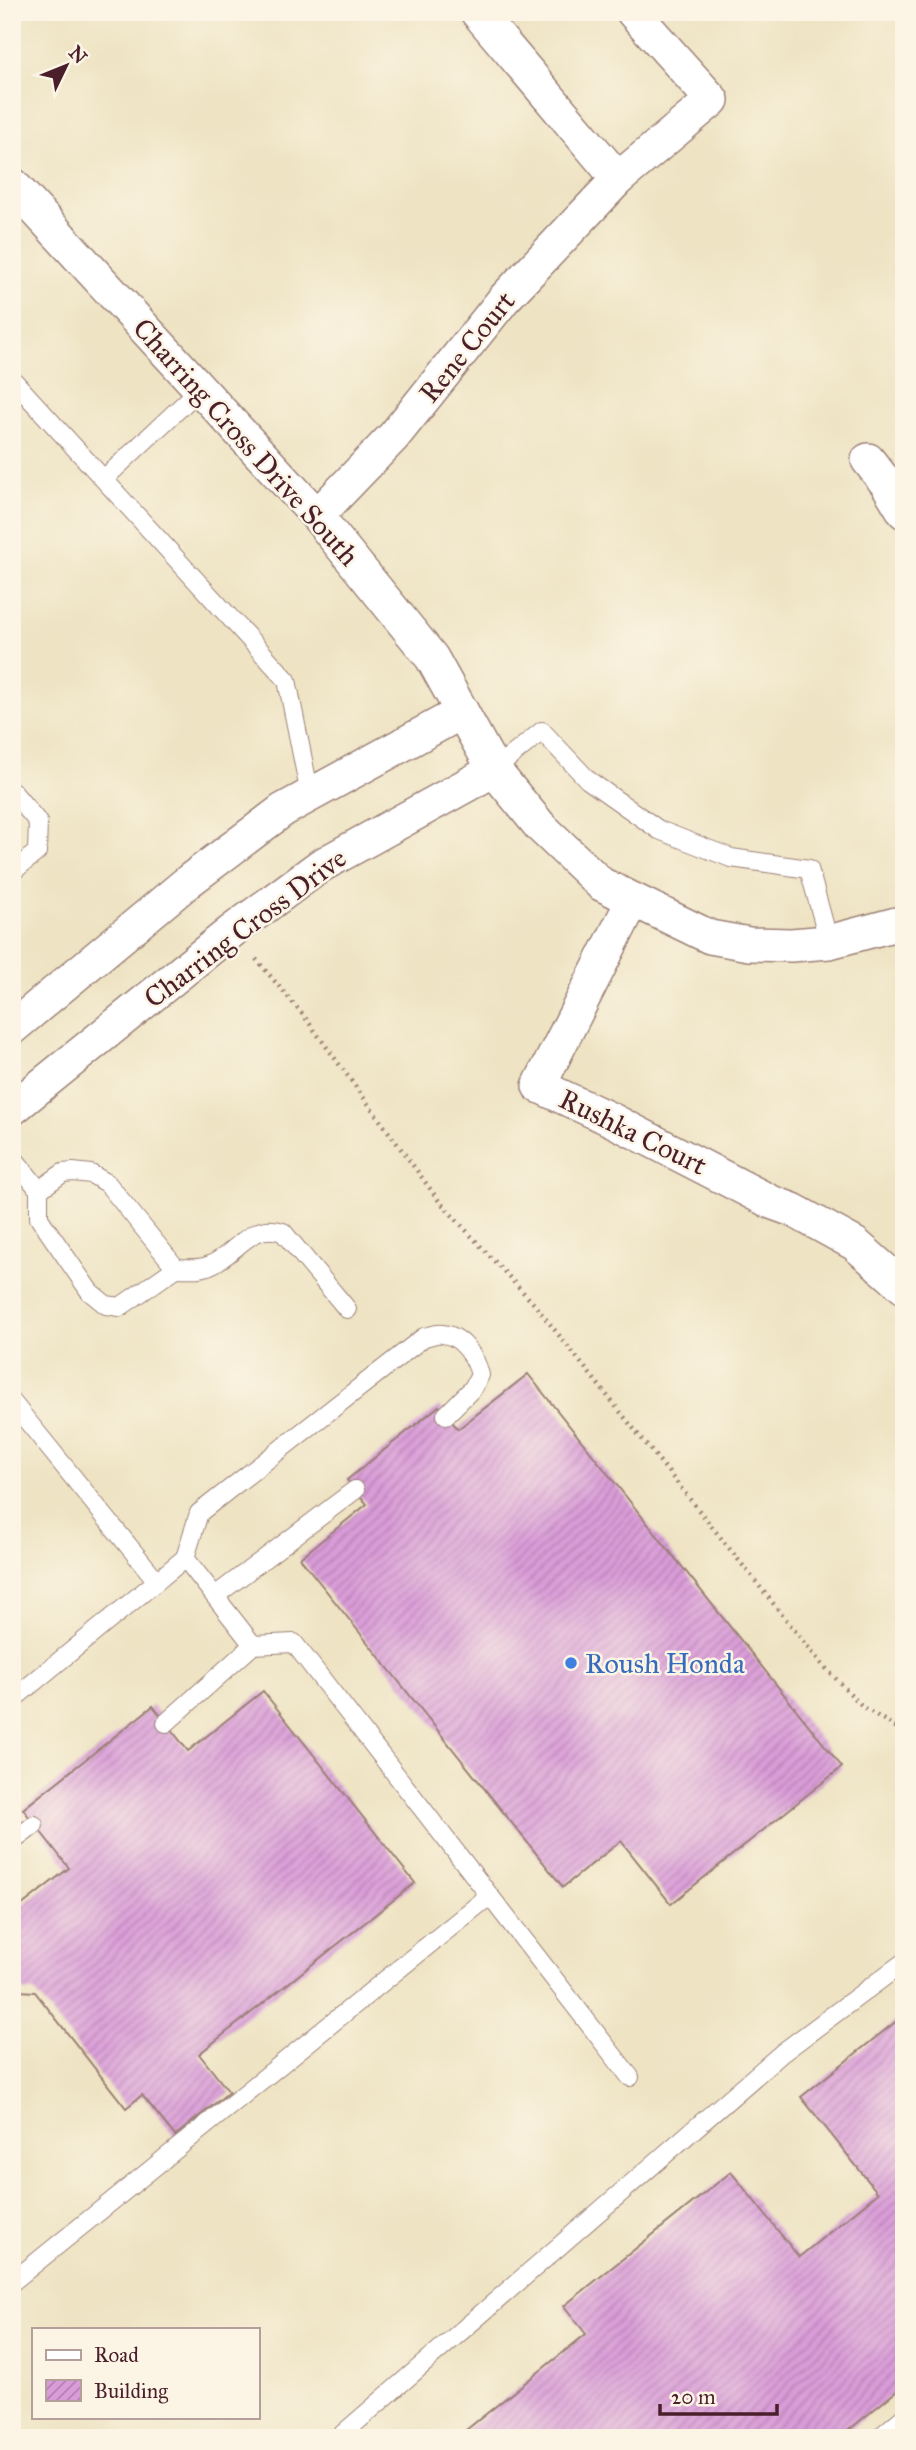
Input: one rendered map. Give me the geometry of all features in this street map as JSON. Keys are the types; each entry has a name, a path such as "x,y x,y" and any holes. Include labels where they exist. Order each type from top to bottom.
{"street":[{"path":"477,12 618,179"},
{"name":"Rene Court","path":"317,516 394,436 504,299 618,179 712,100 633,12"},
{"name":"Charring Cross Drive South","path":"12,184 317,516 432,658 494,770 540,826 601,884 710,937 748,944 829,942 904,922"},
{"path":"868,460 904,512"},
{"path":"12,1028 190,880 283,810 462,712"},
{"name":"Charring Cross Drive","path":"12,1109 232,931 320,866 494,770"},
{"name":"Rushka Court","path":"633,900 539,1086 612,1120 771,1202 793,1210 855,1244 904,1287"}],"lane":[{"path":"12,379 288,680 310,795"},
{"path":"104,479 200,389"},
{"path":"494,770 542,731 588,780 659,830 731,858 809,869 829,942"},
{"path":"12,791 38,822 37,852 12,872"},
{"path":"12,1156 39,1190 39,1218 90,1292 106,1305 120,1307 176,1268 204,1268 214,1264 258,1230 273,1229 283,1232 347,1309"},
{"path":"39,1190 62,1173 91,1174 107,1183 176,1268"},
{"path":"12,1700 185,1558 199,1513 424,1337 443,1334 463,1344 476,1360 480,1375 472,1388 446,1415"},
{"path":"12,1402 157,1581"},
{"path":"215,1596 355,1490"},
{"path":"185,1558 253,1645"},
{"path":"166,1723 253,1645 294,1643 631,2077"},
{"path":"12,1842 34,1825"},
{"path":"12,2282 489,1896"},
{"path":"338,2438 782,2053 904,1962"},
{"path":"879,2438 904,2417"}],"path":[{"path":"232,931 304,1016 439,1201 534,1304 820,1662 864,1707 904,1730"}],"building":[{"name":"Roush Honda","path":"528,1374 842,1767 671,1904 621,1841 563,1887 300,1558 367,1504 347,1480 439,1406 458,1429"},
{"path":"263,1691 415,1883 199,2054 229,2092 175,2136 142,2095 126,2108 35,1992 19,1991 12,1985 12,1913 69,1868 23,1809 153,1706 188,1751"},
{"path":"904,2015 904,2385 839,2438 456,2438 586,2334 564,2306 731,2172 799,2257 878,2193 801,2097"}],"place":[{"name":"Roush Honda","path":"571,1663"}]}
